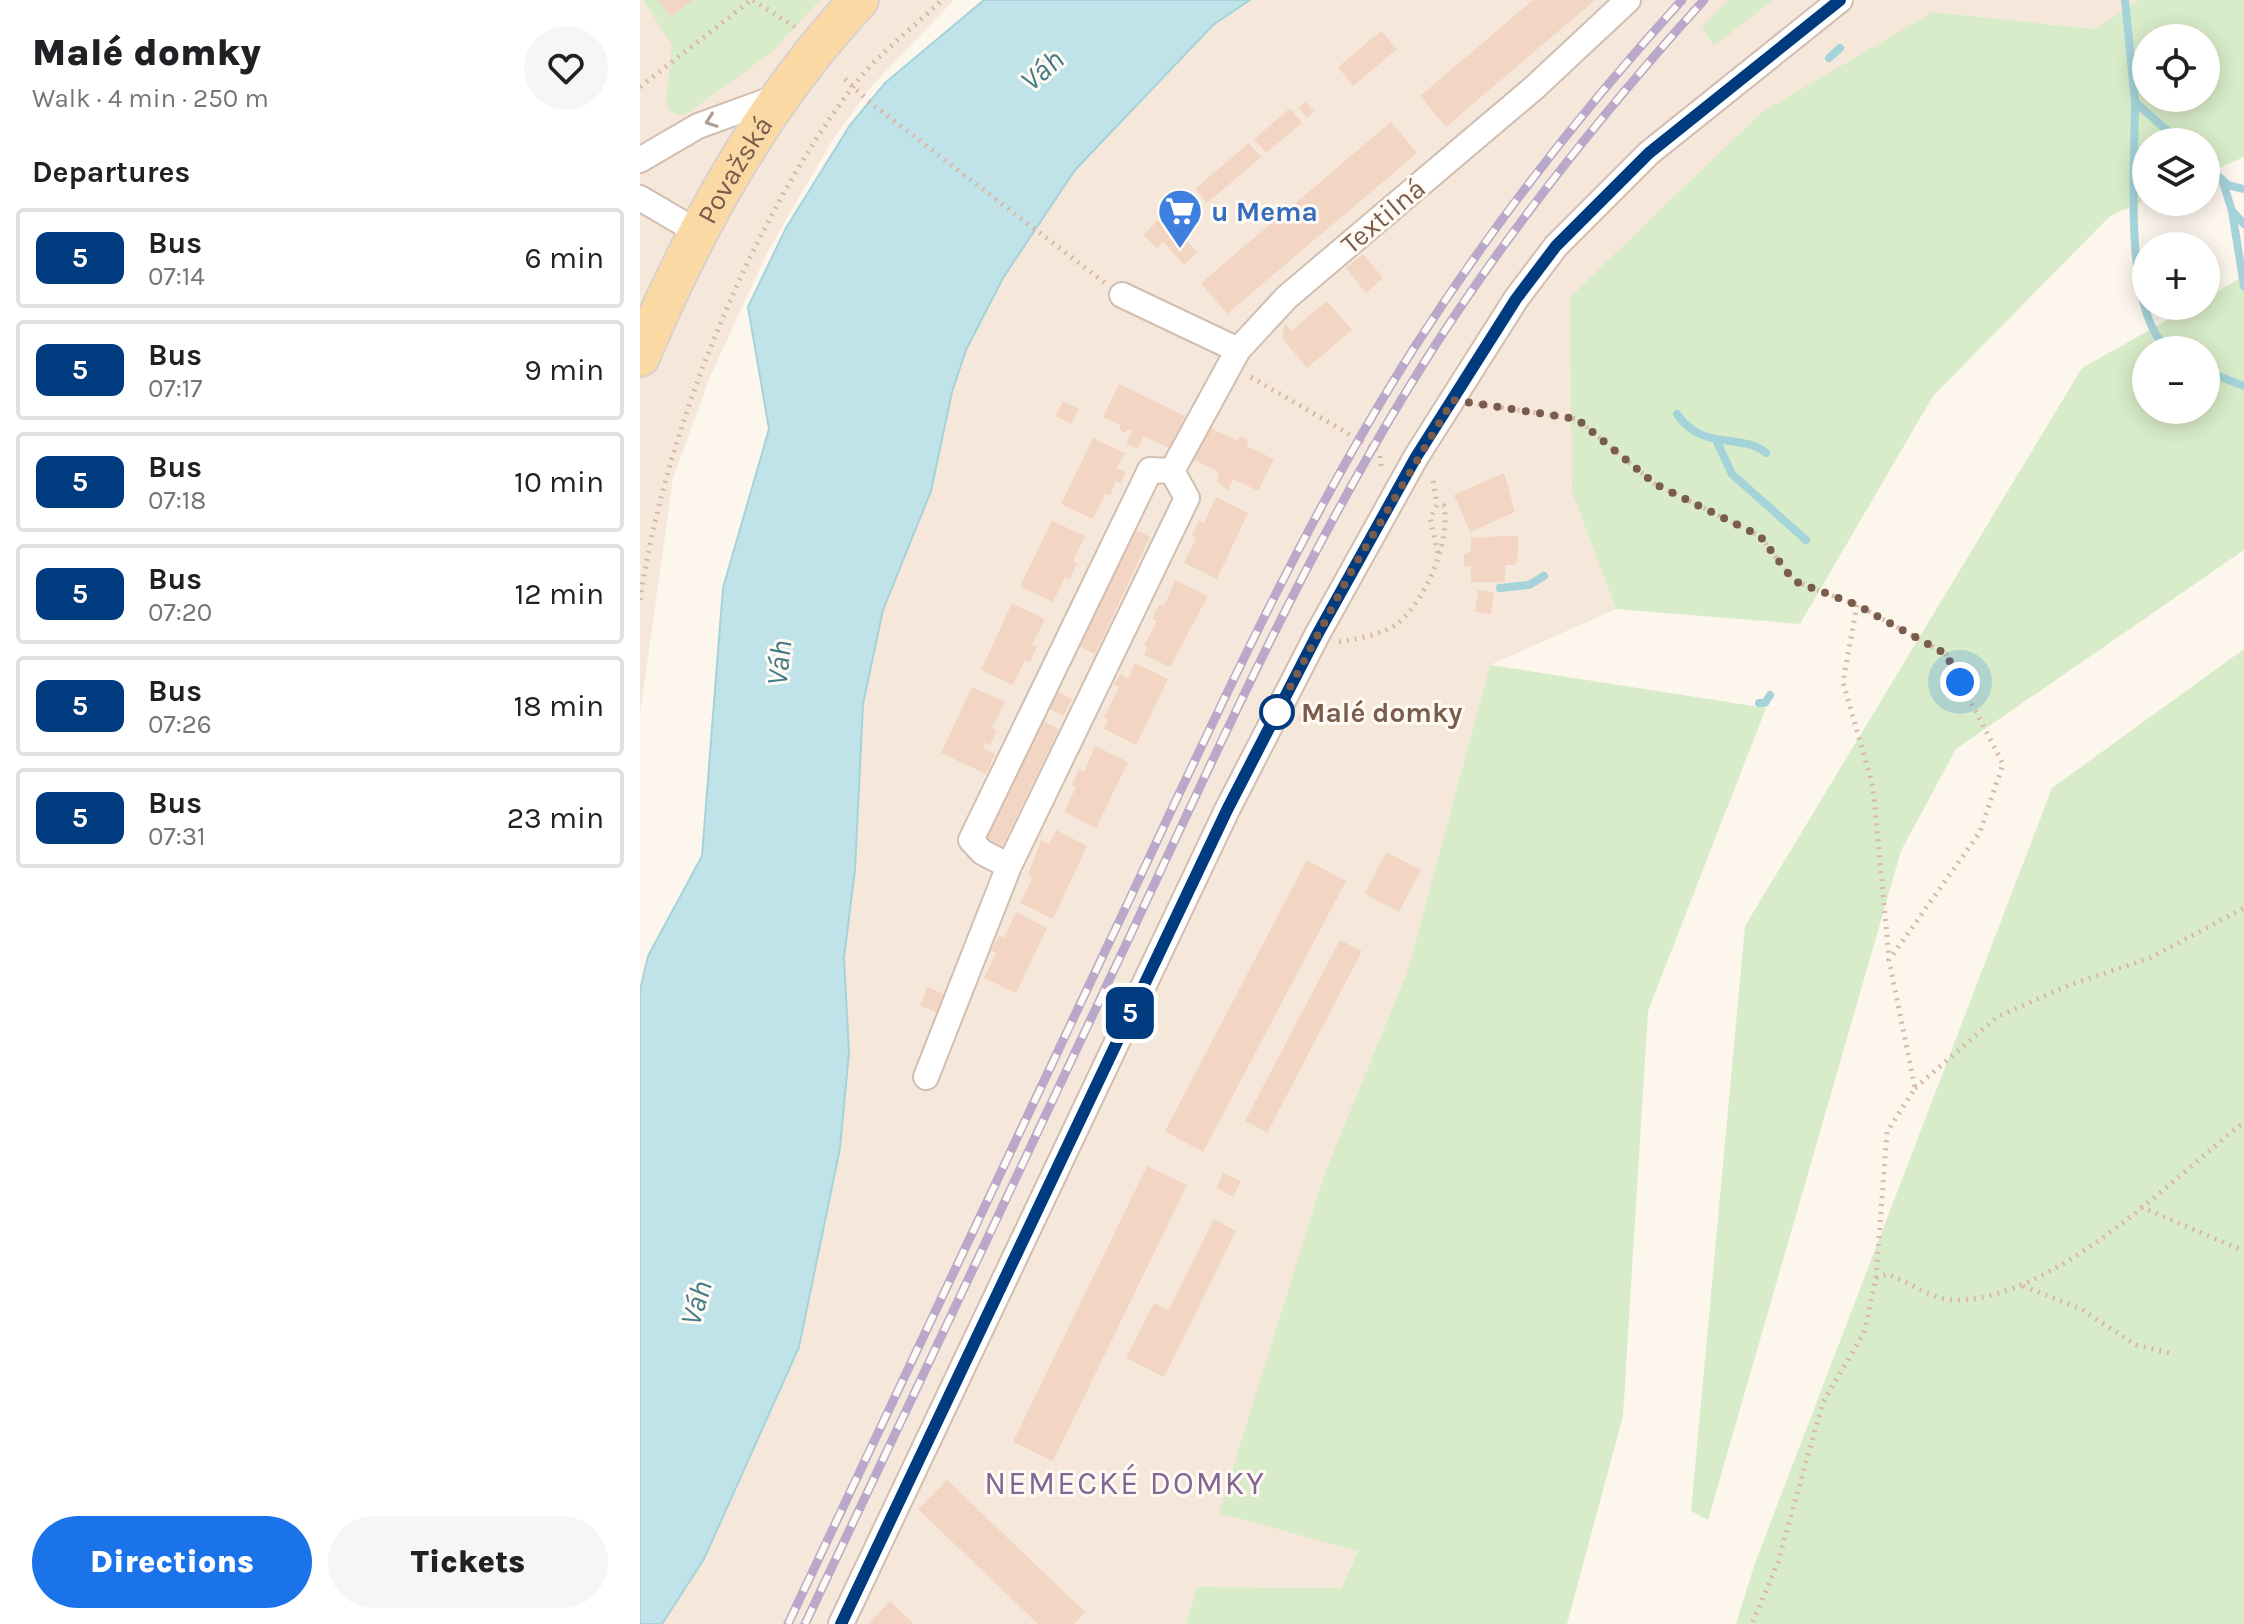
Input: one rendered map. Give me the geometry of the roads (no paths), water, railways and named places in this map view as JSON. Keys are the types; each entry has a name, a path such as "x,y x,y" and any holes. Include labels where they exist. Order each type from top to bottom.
{"main road":[{"name":"Považská","path":"640,357 696,231 814,48 859,0"}],"street":[{"name":"Textilná","path":"1233,358 1287,297 1535,87 1628,0"},
{"path":"841,1624 1227,810 1351,572 1453,400 1516,299 1556,246 1596,204 1649,153 1840,0"},
{"path":"640,160 698,126 780,97"},
{"path":"640,198 696,231"},
{"path":"1122,295 1233,358 1172,471"},
{"path":"1009,866 982,852 971,840 1150,470 1172,471"},
{"path":"926,1077 1009,866 1187,498 1172,471"}],"water":[{"name":"Váh","path":"984,0 1250,0 1213,25 1075,170 1003,278 966,350 952,392 931,491 883,610 863,704 855,870 844,958 849,1052 840,1148 799,1347 704,1559 662,1624 640,1624 640,990 648,956 702,856 723,588 769,429 748,307 786,228 850,125 885,83"}],"waterway":[{"path":"2125,0 2135,102 2164,128"},
{"path":"1829,58 1840,48"},
{"path":"2135,112 2133,196 2137,269 2143,302 2158,336"},
{"path":"2220,178 2228,185 2244,189"},
{"path":"2222,179 2232,211 2244,224"},
{"path":"2232,211 2244,286"},
{"path":"2220,377 2244,386"},
{"path":"1677,414 1700,434 1751,445 1766,453"},
{"path":"1717,442 1732,474 1806,540"},
{"path":"1500,588 1529,585 1544,576"},
{"path":"1759,703 1765,703 1770,695"}],"railway":[{"path":"788,1624 1215,719 1329,493 1414,348 1507,212 1609,83 1682,0"},
{"path":"805,1624 1224,736 1341,504 1429,355 1525,216 1594,128 1704,0"}],"place":[{"name":"u Mema","path":"1180,250"},
{"name":"Malé domky","path":"1277,712"}],"district":[{"name":"NEMECKÉ DOMKY","path":"1125,1483"}]}
